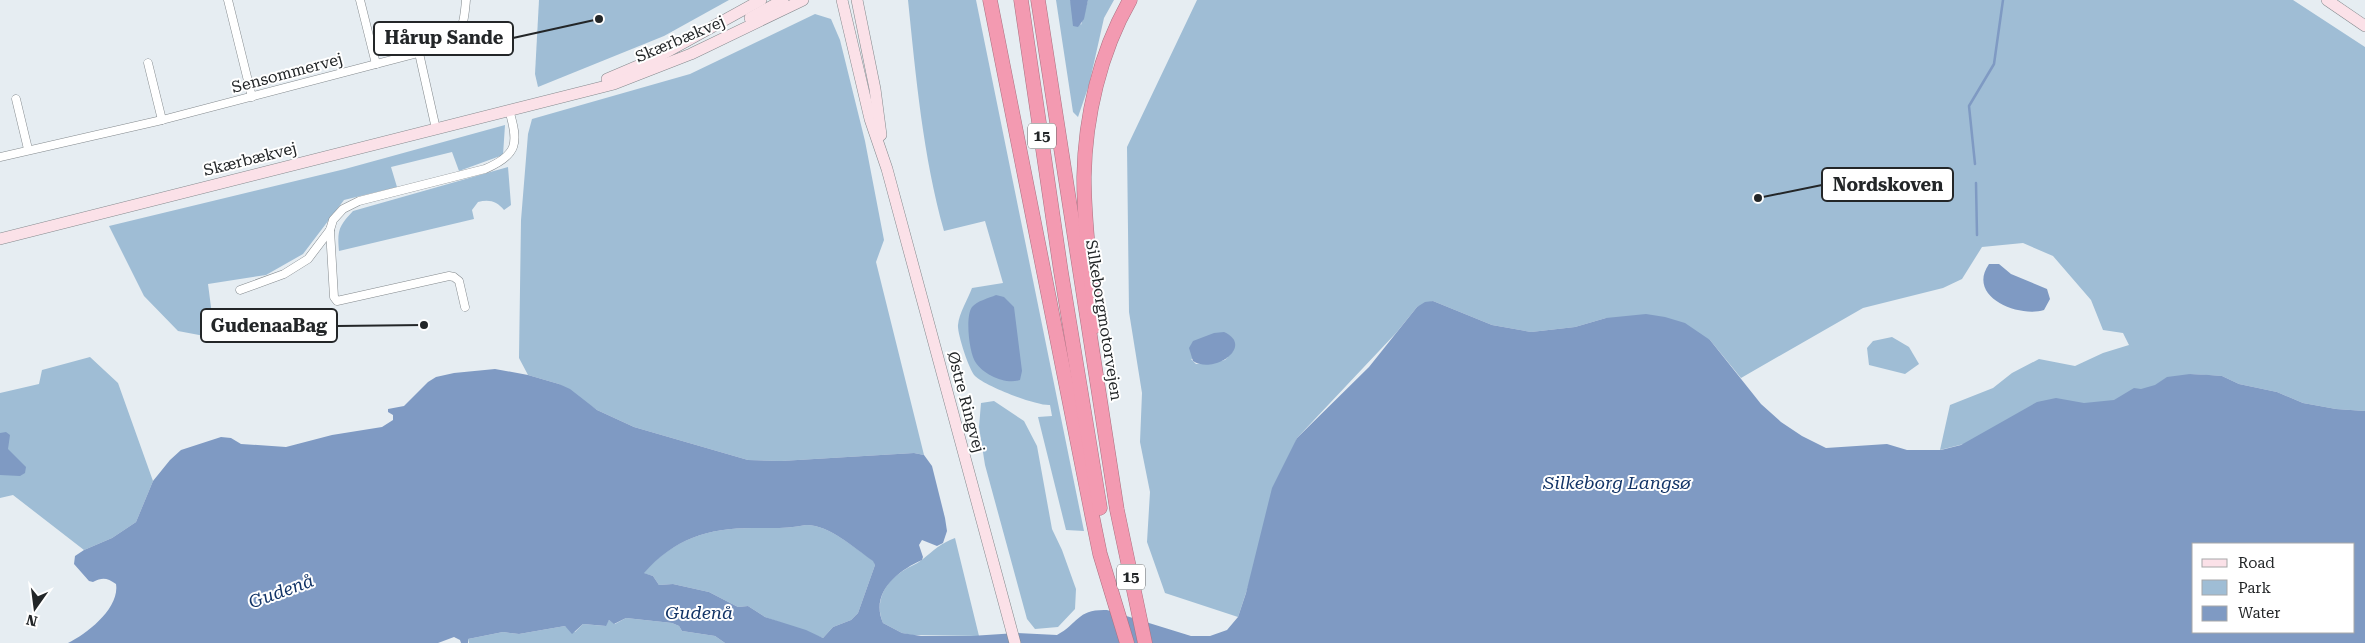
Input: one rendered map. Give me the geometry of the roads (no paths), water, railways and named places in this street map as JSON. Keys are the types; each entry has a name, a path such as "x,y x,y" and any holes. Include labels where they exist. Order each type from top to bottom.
{"highway":[{"path":"990,0 1096,514 1100,554 1127,643"},
{"name":"Silkeborgmotorvejen","path":"1021,0 1096,514"},
{"name":"Silkeborgmotorvejen","path":"1038,0 1117,510 1146,643"},
{"path":"1112,473 1086,229 1084,176 1094,96 1122,14 1130,0"}],"street":[{"path":"228,0 252,97"},
{"path":"360,0 376,64"},
{"name":"Sensommervej","path":"0,156 162,120 445,46 457,37 464,22 466,0"},
{"name":"Skærbækvej","path":"566,95 654,59 761,0"},
{"path":"712,44 752,17 783,0"},
{"name":"Skærbækvej","path":"0,239 614,84 658,68 712,44 803,0"},
{"name":"Østre Ringvej","path":"842,0 870,119 886,169 1015,643"},
{"path":"849,0 858,37 875,89"},
{"name":"Østre Ringvej","path":"857,0 875,89 886,169"},
{"path":"2327,0 2365,26"},
{"path":"419,53 436,129"},
{"path":"148,63 162,120"},
{"path":"16,99 28,149"},
{"path":"465,307 459,281 449,276 337,301 334,297 330,230 333,220 343,209 359,201 502,162 512,153 514,144 509,110"},
{"path":"240,290 296,268 308,259 330,230"}],"water":[{"path":"1070,0 1088,0 1084,19 1078,27 1073,26"},
{"path":"1989,264 1999,264 2011,274 2047,289 2050,299 2044,310 2034,312 2010,308 1990,295 1984,286 1984,276"},
{"path":"996,295 1004,297 1014,307 1022,371 1020,380 1002,380 990,375 976,363 971,352 968,326 972,307"},
{"name":"Silkeborg Langsø","path":"1433,301 1492,325 1531,332 1575,327 1606,318 1646,314 1685,323 1710,340 1761,404 1781,422 1802,436 1826,448 1887,444 1907,450 1941,450 1961,445 2037,402 2056,398 2084,403 2114,400 2134,388 2141,389 2155,385 2167,377 2190,374 2222,376 2239,384 2277,392 2303,403 2336,409 2365,411 2365,643 725,643 715,636 682,631 679,626 672,623 626,618 614,624 609,620 606,626 583,624 572,634 565,626 519,634 503,632 468,639 468,643 461,643 460,640 454,637 438,643 68,643 93,627 101,619 108,611 116,593 116,584 110,580 89,581 74,564 75,556 112,538 136,522 153,481 181,450 221,437 231,438 241,444 286,447 332,435 382,427 393,420 393,415 388,412 388,409 404,406 428,382 436,377 454,373 495,369 528,375 559,384 570,389 597,410 634,427 748,460 781,461 914,453 924,455 932,466 947,531 943,543 937,546 922,540 919,545 923,557 922,560 895,577 883,593 880,602 880,612 883,623 902,633 921,636 971,636 1017,633 1057,635 1084,614 1097,610 1107,610 1191,636 1210,636 1227,630 1238,617 1246,593 1272,488 1297,438 1369,367 1417,307 1425,302","holes":["815,526 833,533 850,544 873,561 875,565 858,613 851,620 833,627 823,638 806,630 765,617 748,606 738,607 709,592 673,584 659,585 653,576 644,573 667,552 680,544 707,533 721,530"]},
{"path":"1224,332 1232,338 1235,344 1233,351 1228,357 1220,362 1211,364 1193,361 1189,348 1193,341 1214,333"},
{"path":"6,432 10,435 8,449 26,467 25,473 20,476 0,475 0,433"}],"waterway":[{"path":"1975,164 1969,106 1994,64 2003,0"},
{"path":"1976,183 1977,235"}],"place":[{"name":"Hårup Sande","path":"599,19"},
{"name":"Nordskoven","path":"1758,198"},
{"name":"GudenaaBag","path":"424,325"}],"water label":[{"name":"Gudenå","path":"281,591"},
{"name":"Gudenå","path":"699,612"}]}
